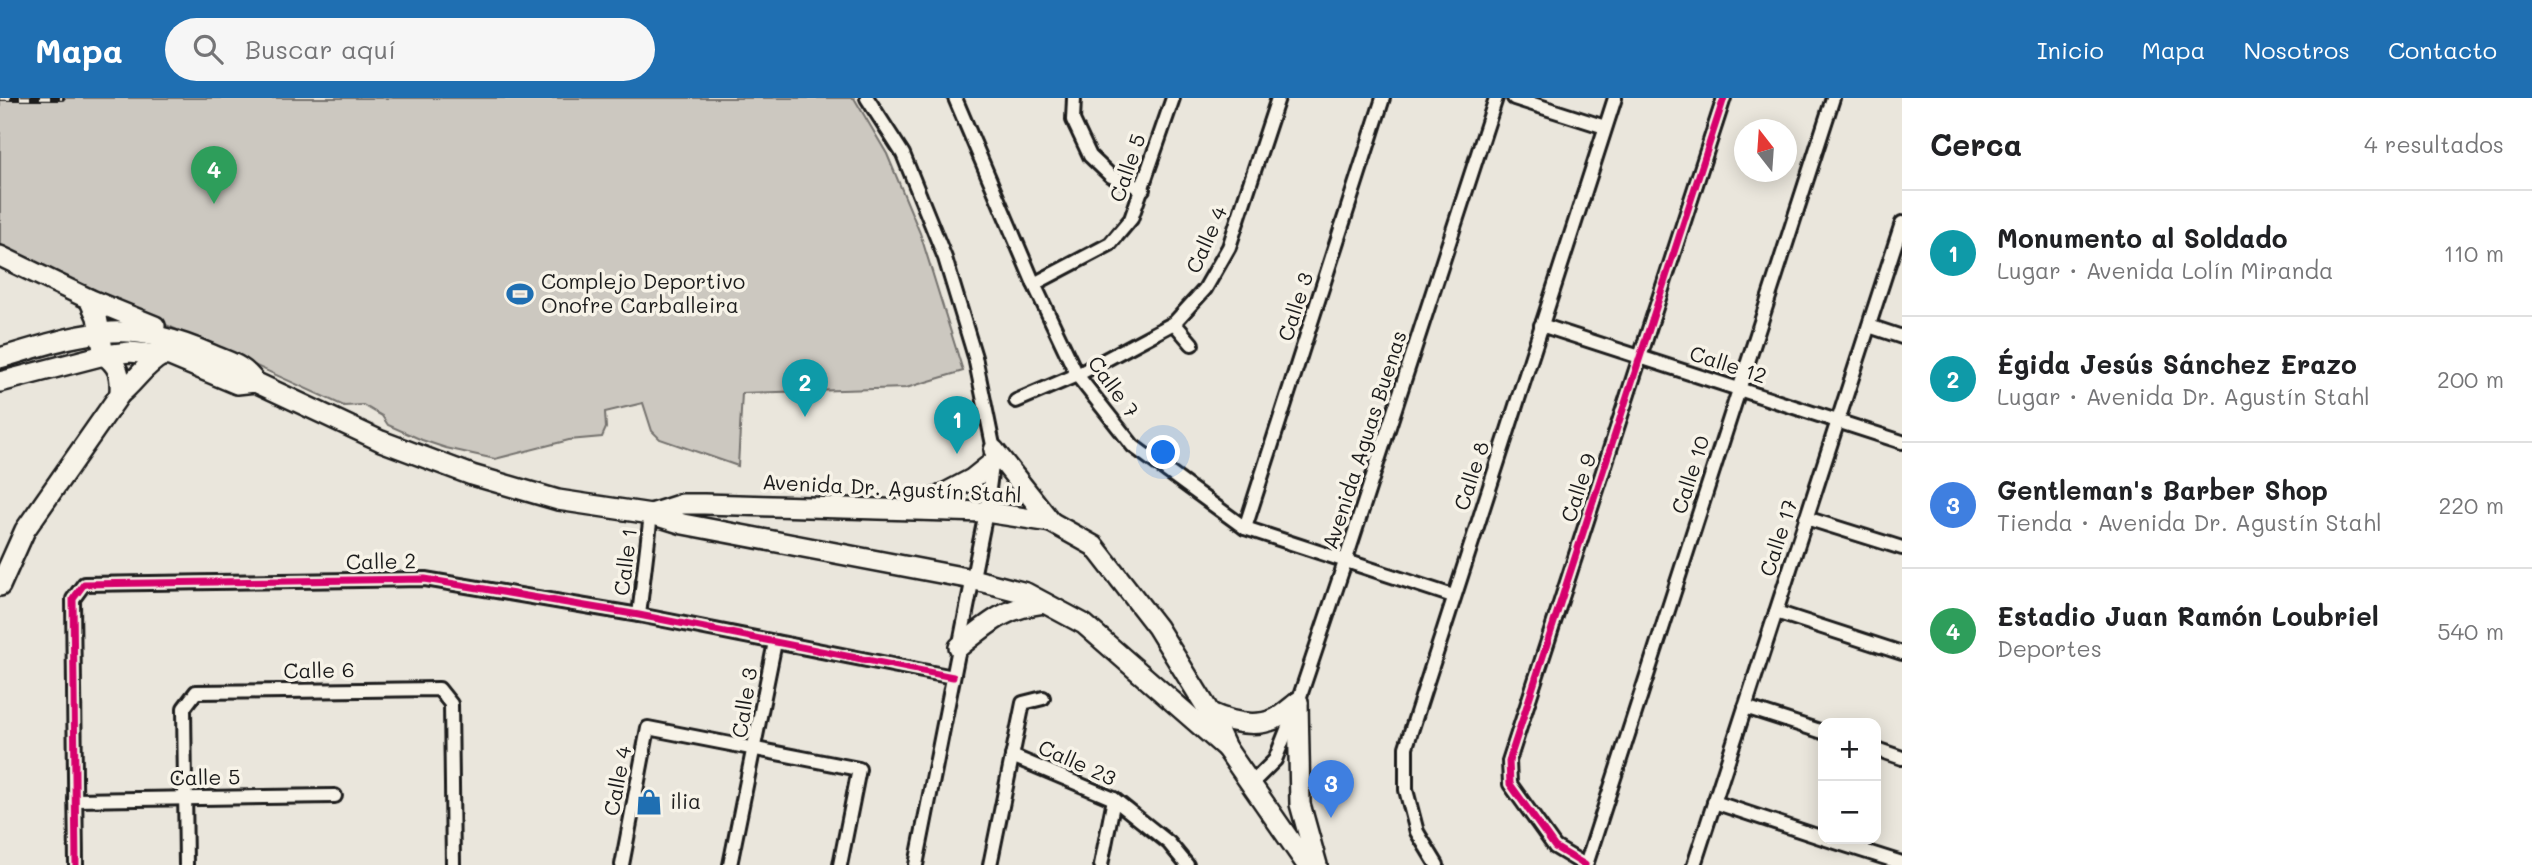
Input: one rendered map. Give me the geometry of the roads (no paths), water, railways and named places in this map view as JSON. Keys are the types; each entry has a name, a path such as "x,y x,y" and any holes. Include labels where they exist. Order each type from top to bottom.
{"highway":[{"path":"0,256 89,299 156,326 164,346 120,394 25,530 0,586"},
{"path":"89,299 97,317 104,355 115,363 119,371 120,394"},
{"name":"Avenida Dr. Agustín Stahl","path":"0,358 80,335 131,331 164,346 246,369 255,382 380,441 472,475 558,500 651,514 683,524 972,579 1026,593 1084,624 1226,748"},
{"name":"Avenida Dr. Agustín Stahl","path":"2,382 104,355 164,346"},
{"path":"911,510 972,479 993,457 1051,522"},
{"name":"Avenida Dr. Agustín Stahl","path":"651,514 682,505 704,504 986,512 1051,522 1094,546 1157,627 1210,713 1226,748 1307,865"},
{"path":"959,647 992,620 1019,606 1044,603"},
{"path":"1121,656 1164,676 1181,666"},
{"path":"1210,713 1231,723 1252,723 1275,719 1298,702"},
{"path":"1298,702 1300,804 1317,865"}],"street":[{"path":"867,98 903,154 945,258 975,358 993,457 986,512 916,865"},
{"name":"Calle 7","path":"955,98 1034,284 1077,375 1133,446 1245,528 1453,596"},
{"path":"1074,98 1073,120 1090,156 1111,176 1143,189"},
{"name":"Calle 5","path":"1034,284 1110,244 1131,219 1173,98"},
{"name":"Calle 4","path":"1016,401 1077,375 1174,323 1205,289 1229,247 1278,98"},
{"name":"Calle 3","path":"1245,528 1383,98"},
{"name":"Avenida Aguas Buenas","path":"1252,783 1275,760 1298,702 1496,98"},
{"path":"1514,98 1605,127"},
{"name":"Calle 8","path":"1437,865 1417,832 1406,790 1406,747 1615,98"},
{"name":"Calle 9","path":"1586,865 1555,847 1510,784 1509,761 1724,98"},
{"name":"Calle 10","path":"1586,865 1833,98"},
{"name":"Calle 17","path":"1694,865 1902,223"},
{"path":"1174,323 1192,344"},
{"name":"Calle 12","path":"1541,325 1902,442"},
{"path":"1869,326 1902,337"},
{"name":"Calle 1","path":"639,615 651,514"},
{"path":"1806,518 1902,548"},
{"name":"Calle 2","path":"76,865 73,599 84,584 425,579 639,615 953,677"},
{"path":"1776,612 1902,653"},
{"name":"Calle 3","path":"775,642 754,749 859,769 840,865"},
{"name":"Calle 6","path":"186,865 184,708 196,692 439,689 451,704 453,865"},
{"name":"Calle 23","path":"990,865 1023,704 1043,698"},
{"path":"1745,707 1818,730"},
{"name":"Calle 4","path":"622,865 648,728 754,749"},
{"path":"730,865 754,749"},
{"path":"1881,751 1902,758"},
{"name":"Calle 23","path":"1013,756 1114,799 1169,843 1186,865"},
{"name":"Calle 5","path":"75,800 335,796"},
{"path":"1101,865 1114,799"},
{"path":"1714,803 1818,836"},
{"path":"1843,844 1902,863"}],"railway":[{"path":"0,98 62,98"}],"place":[{"name":"Estadio Juan Ramón Loubriel","path":"214,204"},
{"name":"Complejo Deportivo Onofre Carballeira","path":"520,294"},
{"name":"Égida Jesús Sánchez Erazo","path":"805,417"},
{"name":"Monumento al Soldado","path":"957,454"},
{"name":"ilia","path":"649,802"},
{"name":"Gentleman's Barber Shop","path":"1331,818"}]}
